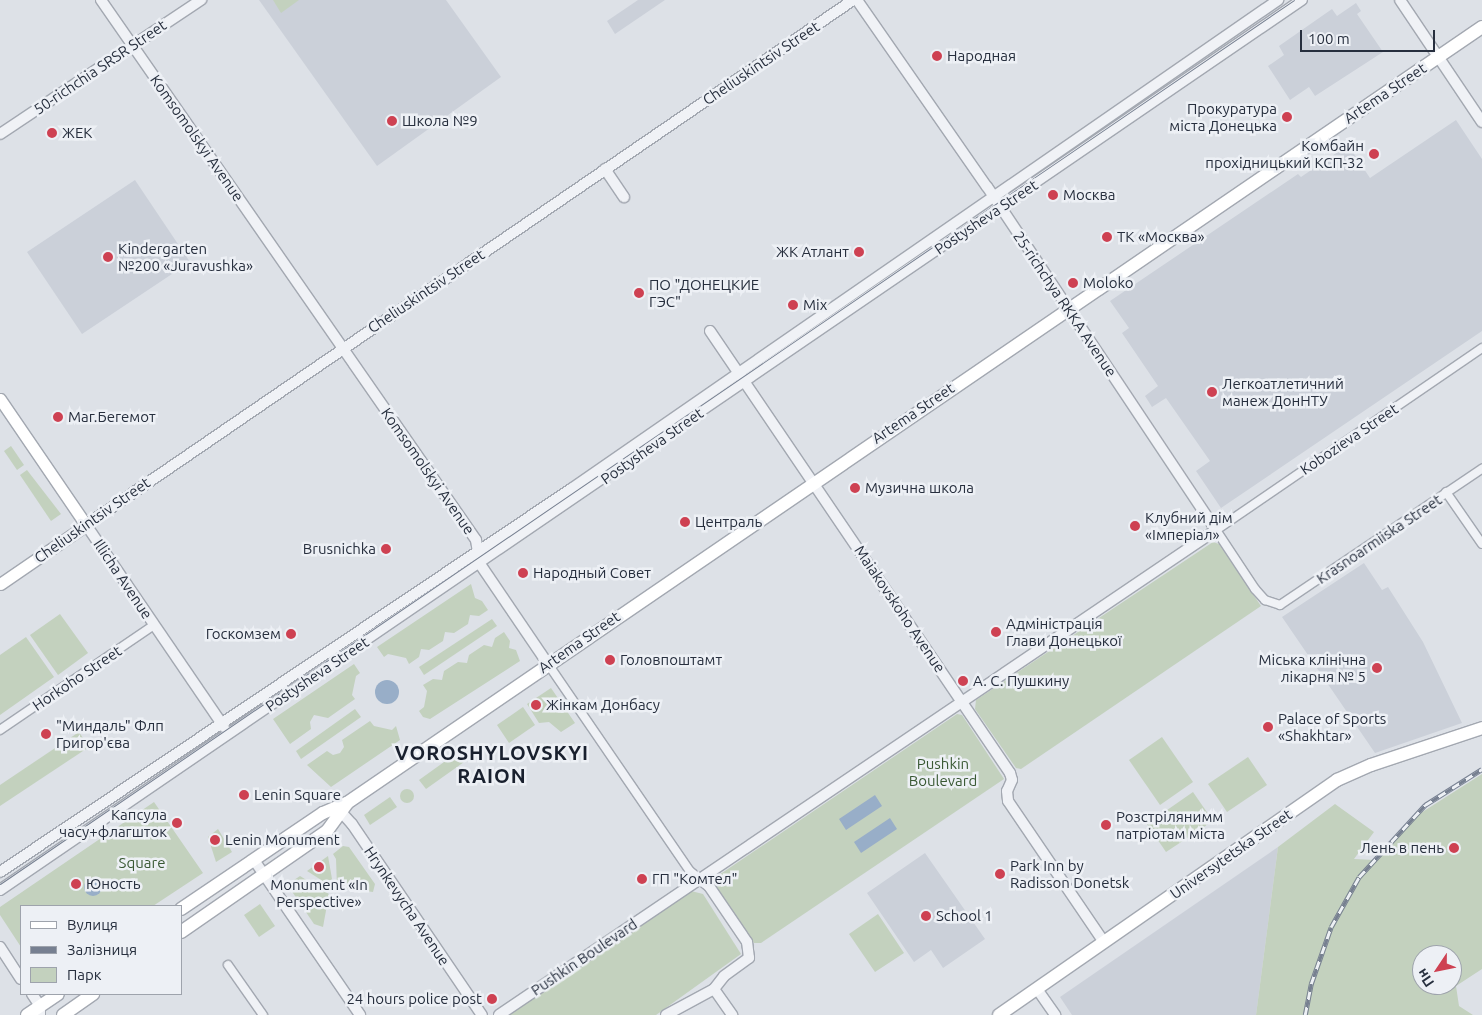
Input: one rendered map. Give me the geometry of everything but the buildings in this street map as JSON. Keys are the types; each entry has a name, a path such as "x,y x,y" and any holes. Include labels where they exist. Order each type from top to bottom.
{"main road":[{"name":"Artema Street","path":"182,931 327,831 345,808 548,664 815,480 1482,27"},
{"name":"Illicha Avenue","path":"0,400 86,525"},
{"name":"Cheliuskintsiv Street","path":"0,584 86,525"},
{"name":"Universytetska Street","path":"999,1015 1337,780 1371,765 1482,728"},
{"name":"Artema Street","path":"182,908 323,813 345,808"},
{"path":"27,1015 40,1011 57,995"},
{"path":"63,1015 92,995"}],"street":[{"name":"Komsomolskyi Avenue","path":"102,0 343,348 480,550 480,564"},
{"name":"50-richchia SRSR Street","path":"0,134 201,0"},
{"name":"Cheliuskintsiv Street","path":"86,525 853,0"},
{"name":"25-richchya RKKA Avenue","path":"858,0 993,196 1255,588 1274,605"},
{"name":"Postysheva Street","path":"0,890 480,564 742,378 993,196 1278,0"},
{"name":"Postysheva Street","path":"0,872 220,722 1000,207 1302,0"},
{"path":"1400,0 1482,122"},
{"path":"605,169 624,197"},
{"name":"Maiakovskoho Avenue","path":"710,331 815,480 1010,773 1012,780 1007,791 1008,801 1104,942"},
{"name":"Kobozieva Street","path":"1216,530 1482,348"},
{"name":"Krasnoarmiiska Street","path":"1274,605 1289,600 1482,468"},
{"path":"1446,492 1482,544"},
{"name":"Illicha Avenue","path":"86,525 228,734"},
{"name":"Pushkin Boulevard","path":"499,1015 1216,530"},
{"path":"480,564 690,871 709,886 747,942 749,958 724,976 714,989 666,1015"},
{"name":"Horkoho Street","path":"0,730 154,625"},
{"name":"Hrynkevycha Avenue","path":"345,808 482,1015"},
{"path":"254,860 360,1015"},
{"path":"0,948 20,978"},
{"path":"228,965 263,1015"},
{"path":"714,989 732,1015"},
{"path":"1037,989 1055,1015"},
{"path":"32,995 40,1011"}],"shaded area":[{"name":"Школа №9","path":"259,0 446,0 501,77 377,166"},
{"path":"638,0 665,0 615,34 607,21"},
{"path":"1356,3 1361,11 1357,14 1383,52 1315,96 1309,87 1290,100 1268,66 1284,55 1279,46 1332,9 1337,16"},
{"path":"1456,120 1482,159 1482,331 1221,508 1196,471 1210,461 1166,398 1152,407 1145,396 1158,386 1122,333 1129,328 1110,301 1298,174 1301,177 1348,145 1370,178"},
{"name":"Kindergarten №200 «Juravushka»","path":"135,180 190,262 82,334 27,252"},
{"name":"Міська клінічна лікарня № 5","path":"1364,563 1382,590 1388,587 1423,642 1462,723 1375,753 1282,617"},
{"path":"1278,847 1256,1015 1072,1015 1060,997"},
{"name":"School 1","path":"925,853 985,939 943,968 931,950 914,962 867,893"}],"green space":[{"path":"273,0 299,0 281,13"},
{"path":"11,446 24,465 17,470 4,451"},
{"path":"27,470 61,514 51,521 20,475"},
{"name":"Pushkin Boulevard","path":"1213,542 1219,544 1261,606 1021,769 1016,768 975,709 976,700"},
{"path":"471,584 475,598 482,601 488,610 479,616 470,615 468,624 454,633 445,632 443,641 429,650 421,649 419,657 409,664 406,658 388,654 384,657 377,647"},
{"path":"60,614 88,653 58,675 30,635"},
{"path":"492,619 497,626 424,675 419,667"},
{"path":"504,632 510,641 509,648 516,650 520,661 430,719 423,717 419,711 424,707 427,691 423,685 433,679 442,680 444,671 458,662 467,663 469,655 484,645 492,647 495,638"},
{"path":"26,637 54,677 0,715 0,655"},
{"path":"354,664 360,673 356,676 352,695 355,699 328,718 314,715 310,722 311,729 290,744 273,719"},
{"path":"551,688 575,723 561,732 549,722 539,723 527,704"},
{"path":"523,707 535,725 509,743 497,725"},
{"path":"355,709 361,717 301,759 296,751"},
{"name":"Pushkin Boulevard","path":"957,714 962,715 1004,779 761,943 754,943 717,889 714,881 716,877"},
{"path":"370,721 374,726 392,730 396,726 400,740 331,787 307,765 327,751 333,755 340,753 344,747 342,740"},
{"path":"79,732 89,747 0,806 0,785"},
{"path":"1162,737 1193,782 1160,805 1129,760"},
{"path":"465,747 471,757 426,789 419,780"},
{"path":"1248,757 1267,785 1227,812 1208,784"},
{"path":"1482,774 1482,969 1462,982 1462,945 1412,945 1412,995 1457,995 1459,1006 1473,1015 1256,1015 1278,847 1335,804 1374,832 1354,859 1375,860 1413,818"},
{"path":"404,789 410,789 414,796 410,803 404,803 400,799 400,793"},
{"path":"1193,792 1213,821 1166,852 1147,824"},
{"path":"390,797 397,807 370,825 364,815"},
{"name":"Square","path":"154,802 203,873 155,905 20,905 20,945 0,915 0,907"},
{"path":"218,829 232,852 216,862 208,837"},
{"path":"343,846 349,847 375,884 373,892 337,887 336,859 333,854"},
{"path":"328,856 332,879 326,883 307,871"},
{"path":"300,876 329,894 323,927 314,924 291,890 291,882"},
{"path":"691,891 703,894 741,954 656,1015 509,1015"},
{"path":"260,904 275,926 259,937 244,915"},
{"path":"878,914 904,953 875,972 849,934"}],"water":[{"path":"387,680 396,683 399,692 396,701 387,704 378,701 375,692 378,683"},
{"path":"875,795 882,806 846,830 839,819"},
{"path":"890,818 897,829 861,853 854,842"},
{"path":"89,878 97,878 102,883 100,894 89,896 84,891 84,883"}],"tram line":[{"path":"0,884 1294,0"}],"railway":[{"path":"1305,1015 1311,984 1331,927 1359,877 1425,805 1482,769"}],"place":[{"name":"Народная","path":"937,56"},
{"name":"Прокуратура міста Донецька","path":"1287,117"},
{"name":"Школа №9","path":"392,121"},
{"name":"ЖЕК","path":"52,133"},
{"name":"Комбайн прохідницький КСП-32","path":"1374,154"},
{"name":"Москва","path":"1053,195"},
{"name":"ТК «Москва»","path":"1107,237"},
{"name":"ЖК Атлант","path":"859,252"},
{"name":"Kindergarten №200 «Juravushka»","path":"108,257"},
{"name":"Moloko","path":"1073,283"},
{"name":"ПО \"ДОНЕЦКИЕ ГЭС\"","path":"639,293"},
{"name":"Mix","path":"793,305"},
{"name":"Легкоатлетичний манеж ДонНТУ","path":"1212,392"},
{"name":"Маг.Бегемот","path":"58,417"},
{"name":"Музична школа","path":"855,488"},
{"name":"Централь","path":"685,522"},
{"name":"Клубний дім «Імперіал»","path":"1135,526"},
{"name":"Brusnichka","path":"386,549"},
{"name":"Народный Совет","path":"523,573"},
{"name":"Адміністрація Глави Донецької","path":"996,632"},
{"name":"Госкомзем","path":"291,634"},
{"name":"Головпоштамт","path":"610,660"},
{"name":"Міська клінічна лікарня № 5","path":"1377,668"},
{"name":"А. С. Пушкину","path":"963,681"},
{"name":"Жінкам Донбасу","path":"536,705"},
{"name":"Palace of Sports «Shakhtar»","path":"1268,727"},
{"name":"\"Миндаль\" Флп Григор'єва","path":"46,734"},
{"name":"Lenin Square","path":"244,795"},
{"name":"Капсула часу+флагшток","path":"177,823"},
{"name":"Розстрілянимм патріотам міста","path":"1106,825"},
{"name":"Lenin Monument","path":"215,840"},
{"name":"Лень в пень","path":"1454,848"},
{"name":"Monument «In Perspective»","path":"319,867"},
{"name":"Park Inn by Radisson Donetsk","path":"1000,874"},
{"name":"ГП \"Комтел\"","path":"642,879"},
{"name":"Юность","path":"76,884"},
{"name":"School 1","path":"926,916"},
{"name":"24 hours police post","path":"492,999"}],"district":[{"name":"VOROSHYLOVSKYI RAION","path":"492,764"}]}
